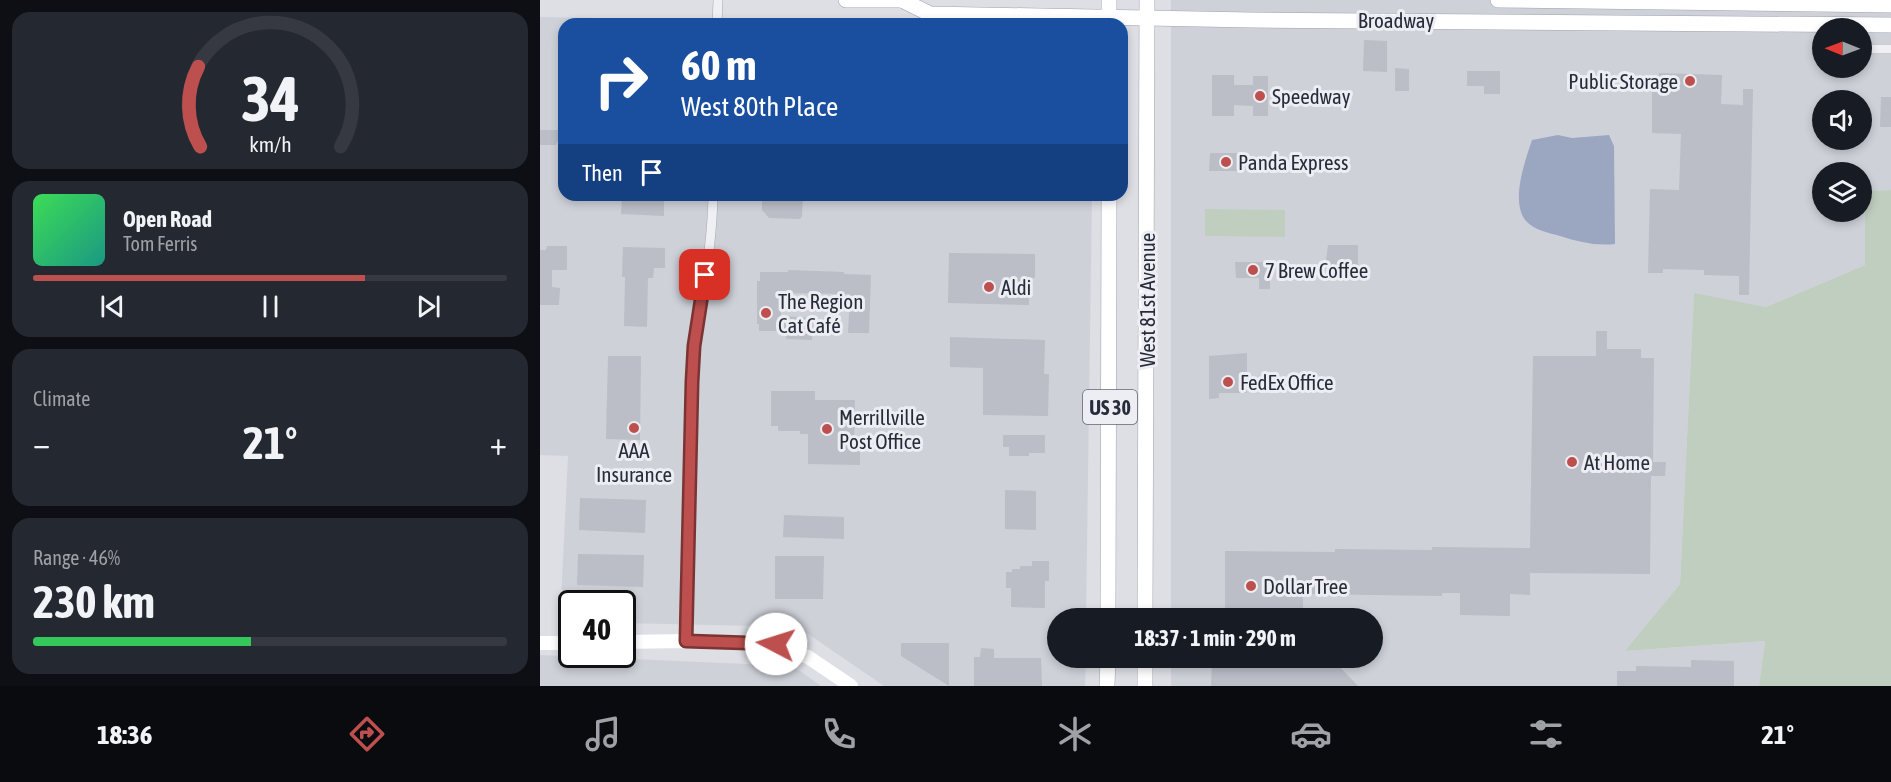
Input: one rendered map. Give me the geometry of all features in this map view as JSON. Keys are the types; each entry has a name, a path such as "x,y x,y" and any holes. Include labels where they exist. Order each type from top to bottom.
{"main road":[{"name":"Broadway","path":"846,0 905,0 930,14 1032,18"},
{"path":"1109,0 1109,18"},
{"name":"US 30","path":"1147,0 1147,18"},
{"path":"1498,0 1891,5"},
{"name":"West 81st Avenue","path":"1145,608 1147,18"},
{"name":"Broadway","path":"1128,20 1891,26"},
{"name":"West 81st Avenue","path":"1108,608 1109,201"},
{"path":"1107,686 1108,668"},
{"path":"1144,686 1145,668"}],"street":[{"path":"717,18 718,0"},
{"path":"1872,49 1891,49"},
{"path":"686,641 694,346 713,219 713,201"},
{"path":"636,642 776,644 808,657 851,686"},
{"path":"540,643 558,643"}],"shaded area":[{"path":"1171,0 1891,0 1891,190 1872,191 1872,162 1812,162 1812,222 1865,222 1865,265 1766,307 1694,294 1680,584 1626,651 1765,641 1759,686 1171,686 1171,668 1383,668 1383,608 1171,608"},
{"path":"540,17 597,18 558,18 558,201 1092,201 1086,608 1047,608 1047,668 1086,668 1085,686 884,686 798,627 636,623 636,590 562,590 568,456 540,455"},
{"path":"540,655 558,656 558,668 636,668 636,659 793,666 821,686 540,686"}],"green space":[{"path":"1891,190 1891,686 1759,686 1765,641 1625,651 1680,584 1694,293 1766,307 1865,265 1865,222 1872,222 1872,191"},
{"path":"1205,209 1285,210 1285,237 1205,236"}],"water":[{"path":"1558,135 1572,138 1609,135 1614,146 1615,244 1587,243 1537,229 1526,221 1521,213 1520,181 1532,140"}],"building":[{"path":"1364,40 1387,41 1387,72 1363,71"},
{"path":"1395,68 1409,69 1409,91 1395,91"},
{"path":"1467,71 1500,71 1500,94 1484,94 1484,86 1467,86"},
{"path":"1659,73 1722,75 1721,104 1743,105 1743,89 1753,89 1749,295 1739,295 1739,276 1704,275 1704,270 1663,269 1663,273 1648,273 1650,189 1679,190 1681,134 1652,133 1652,92 1658,92"},
{"name":"Speedway","path":"1212,75 1234,75 1234,85 1253,85 1253,76 1268,76 1268,116 1253,116 1253,106 1234,105 1234,116 1212,116"},
{"path":"1881,97 1891,97 1891,127 1880,127"},
{"path":"540,130 558,130 556,145 540,145"},
{"name":"Panda Express","path":"1210,153 1243,153 1243,171 1209,171"},
{"path":"622,201 664,201 664,216 621,214"},
{"path":"762,201 803,201 800,219 769,218 762,210"},
{"path":"1328,245 1358,245 1358,268 1325,268"},
{"path":"547,246 567,246 567,270 552,270 552,287 560,288 559,305 540,305 540,250 546,250"},
{"path":"623,247 665,248 665,268 654,268 653,278 648,278 647,327 624,326"},
{"name":"Aldi","path":"949,253 1035,254 1035,278 1029,278 1029,305 948,303"},
{"name":"7 Brew Coffee","path":"1235,262 1270,262 1270,289 1259,289 1259,278 1236,278"},
{"path":"788,270 871,275 869,333 848,333 850,294 781,293 781,316 813,318 812,340 786,339 787,331 759,331 757,281 760,281 760,272 788,272"},
{"path":"1596,331 1607,331 1607,349 1641,349 1641,358 1654,358 1653,462 1666,462 1665,476 1651,476 1650,574 1530,573 1530,595 1510,594 1510,616 1460,615 1460,593 1442,593 1442,596 1303,594 1303,608 1225,608 1225,551 1335,552 1335,549 1432,550 1432,547 1530,548 1533,356 1596,356"},
{"path":"950,337 1045,340 1044,374 1049,374 1048,416 983,415 983,368 950,367"},
{"name":"FedEx Office","path":"1247,353 1247,393 1219,393 1219,398 1209,399 1209,356"},
{"path":"608,356 641,356 640,440 606,439"},
{"name":"Merrillville Post Office","path":"771,391 815,391 815,400 855,400 854,446 860,446 860,465 808,464 808,434 800,434 800,431 778,431 778,426 771,426"},
{"path":"1003,435 1045,435 1045,453 1009,456 1009,447 1003,447"},
{"path":"1005,490 1036,491 1036,530 1005,529"},
{"path":"580,498 646,500 645,533 579,530"},
{"path":"784,515 844,517 844,539 783,537"},
{"path":"578,554 644,555 643,587 577,585"},
{"path":"775,556 824,556 823,599 775,599"},
{"path":"1032,561 1049,561 1049,581 1045,581 1045,608 1011,607 1011,588 1006,588 1006,572 1020,569 1020,566 1032,566"},
{"path":"901,643 949,643 949,686 901,656"},
{"path":"981,648 994,649 994,658 1041,658 1042,686 974,686 974,657 980,657"},
{"path":"1691,660 1734,661 1734,686 1617,686 1617,671 1636,671 1636,666 1691,667"},
{"path":"1212,668 1341,668 1358,686 1211,686"}],"place":[{"name":"Public Storage","path":"1690,81"},
{"name":"Speedway","path":"1260,96"},
{"name":"Panda Express","path":"1226,162"},
{"name":"7 Brew Coffee","path":"1253,270"},
{"name":"Aldi","path":"989,287"},
{"name":"The Region Cat Café","path":"766,313"},
{"name":"FedEx Office","path":"1228,382"},
{"name":"AAA Insurance","path":"634,428"},
{"name":"Merrillville Post Office","path":"827,429"},
{"name":"At Home","path":"1572,462"},
{"name":"Dollar Tree","path":"1251,586"}],"route":[{"path":"705,275 694,346 692,382 686,641 776,644"}]}
